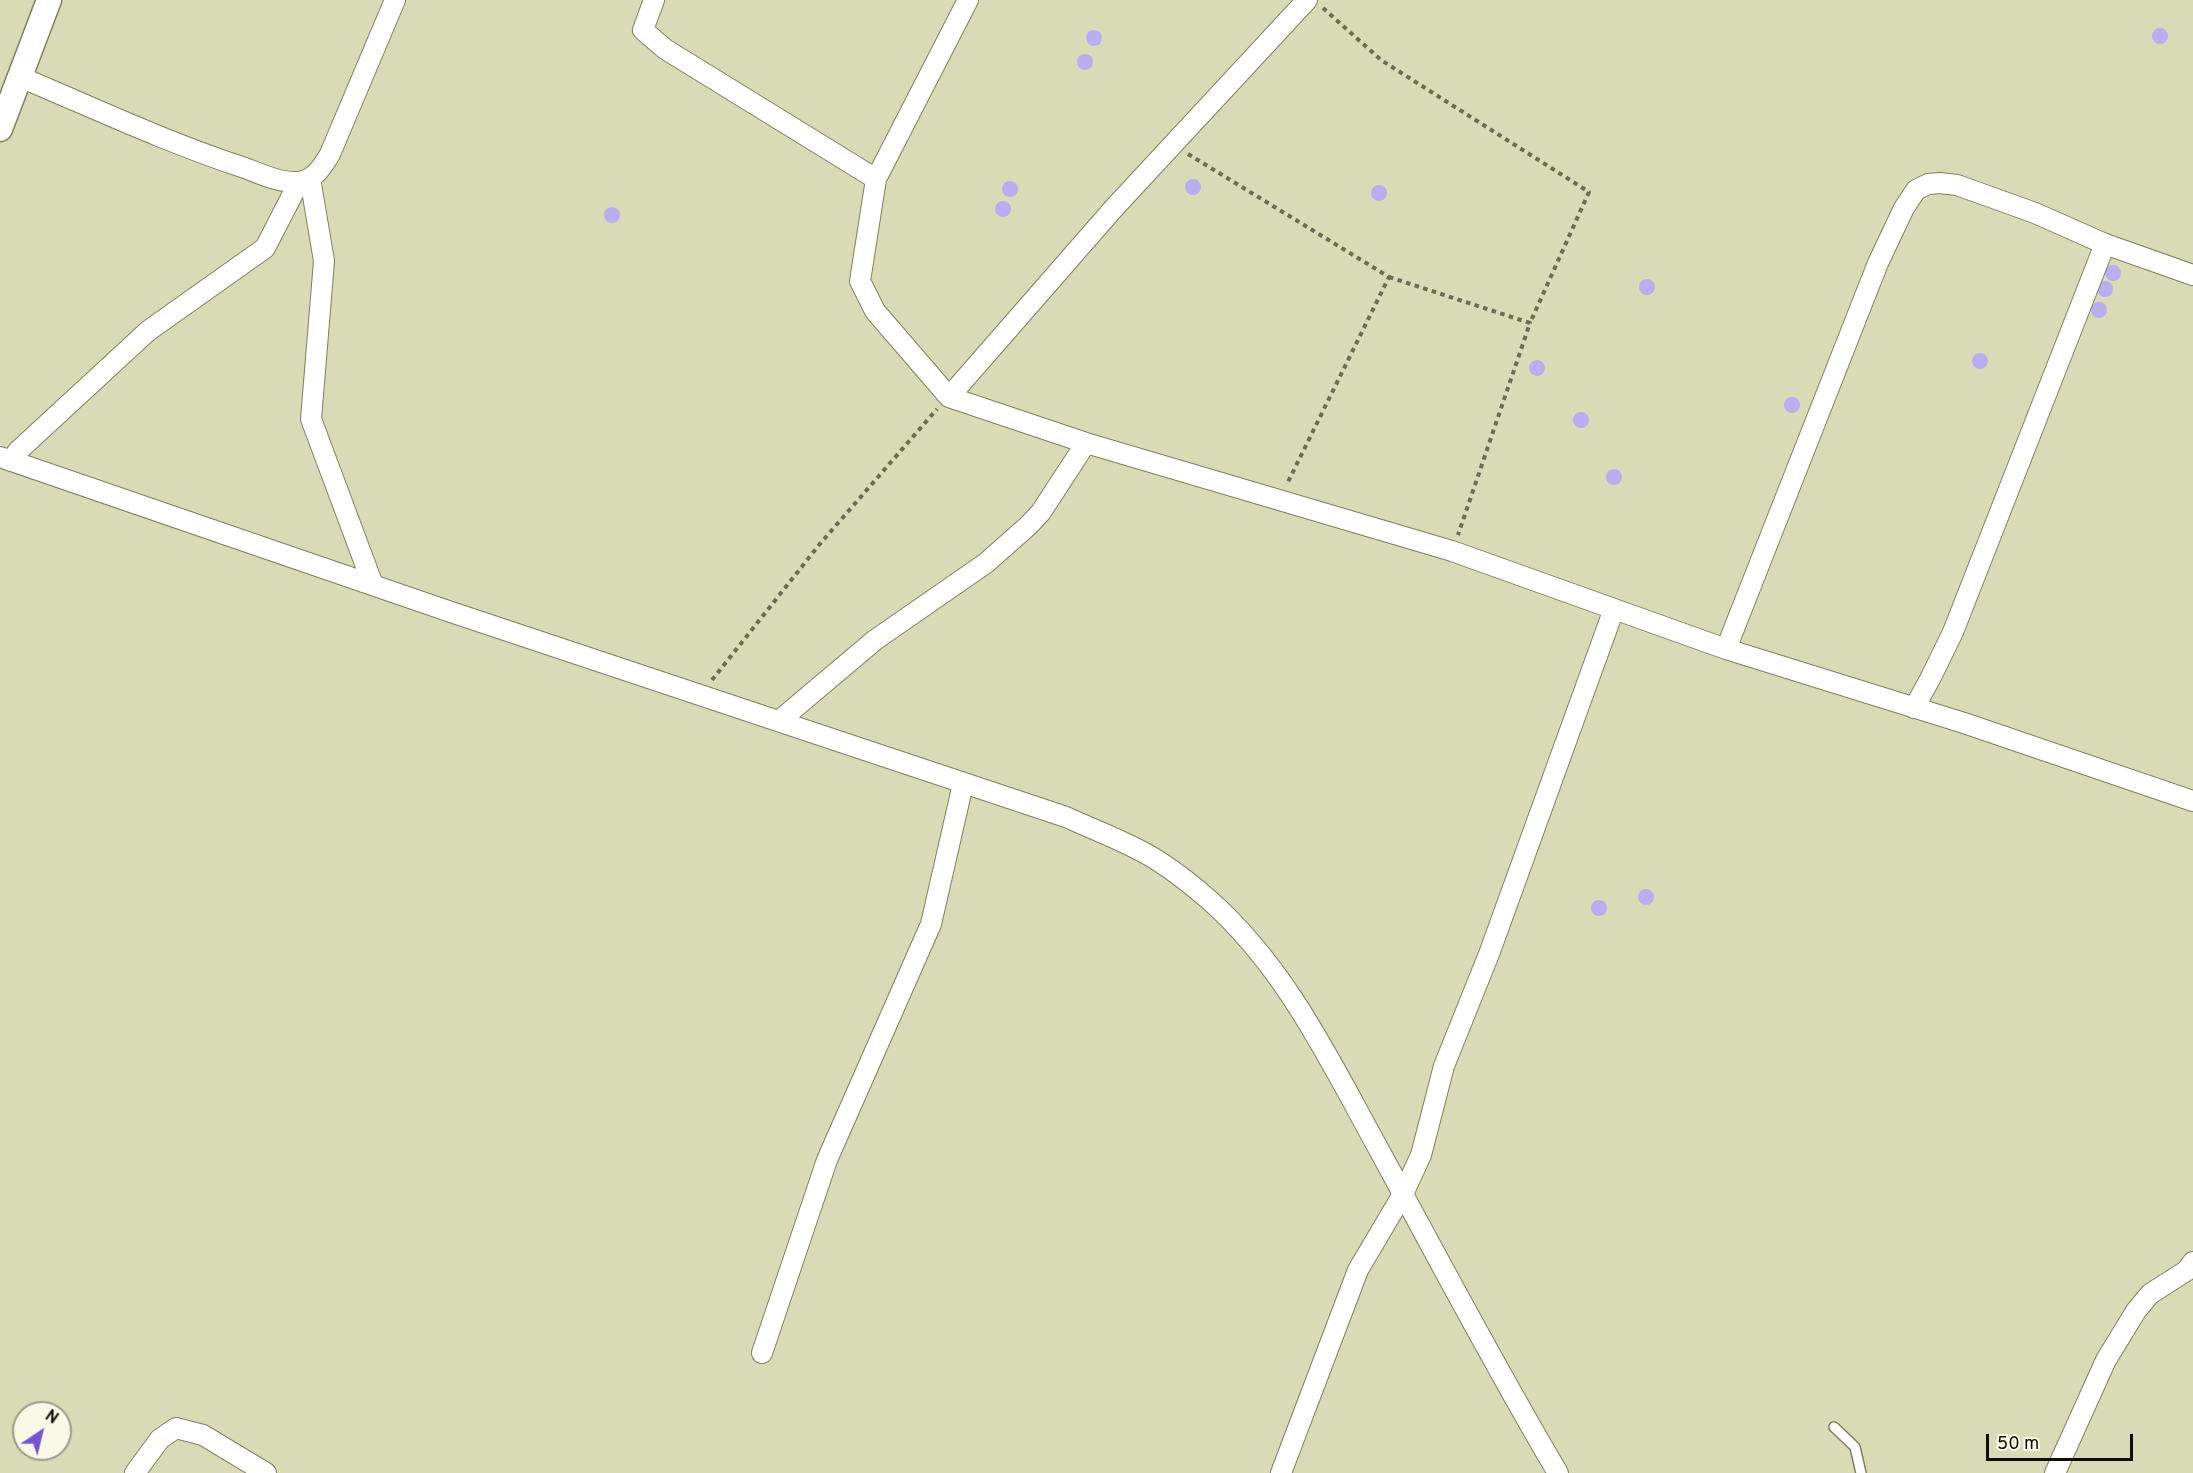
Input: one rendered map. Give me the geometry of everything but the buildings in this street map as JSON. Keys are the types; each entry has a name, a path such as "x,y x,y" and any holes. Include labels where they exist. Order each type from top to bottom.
{"street":[{"path":"0,129 49,0"},
{"path":"6,459 18,452 148,331 265,248 304,180 321,169 330,154 395,0"},
{"path":"654,0 643,30 665,50 876,179"},
{"path":"968,0 876,179 860,281 875,311 949,397 1086,443 1452,551 1726,649 1914,708 2193,801"},
{"path":"949,397 1172,144 1314,4"},
{"path":"20,77 220,160 280,180 304,180"},
{"path":"304,180 324,261 311,418 373,585"},
{"path":"1726,649 1878,263 1904,208 1916,190 1928,184 1957,185 2035,213 2106,244 2193,275"},
{"path":"1914,708 1953,632 2106,244"},
{"path":"779,721 875,640 986,563 1029,525 1041,512 1086,443"},
{"path":"6,459 1066,818 1139,850 1170,870 1208,899 1263,956 1303,1014 1329,1055 1403,1194 1558,1473"},
{"path":"1281,1473 1358,1270 1403,1194 1421,1155 1444,1066 1493,944 1614,609"},
{"path":"762,1353 827,1160 931,924 963,784"},
{"path":"2061,1468 2106,1360 2136,1311 2150,1294 2191,1270"},
{"path":"135,1473 160,1439 176,1428 203,1436 219,1444 266,1473"}],"lane":[{"path":"1834,1427 1855,1447 1861,1473"}],"path":[{"path":"1314,4 1381,60 1589,192 1530,323 1452,551"},
{"path":"1172,144 1389,277 1530,323"},
{"path":"1280,500 1389,277"},
{"path":"700,695 819,545 949,397"}]}
